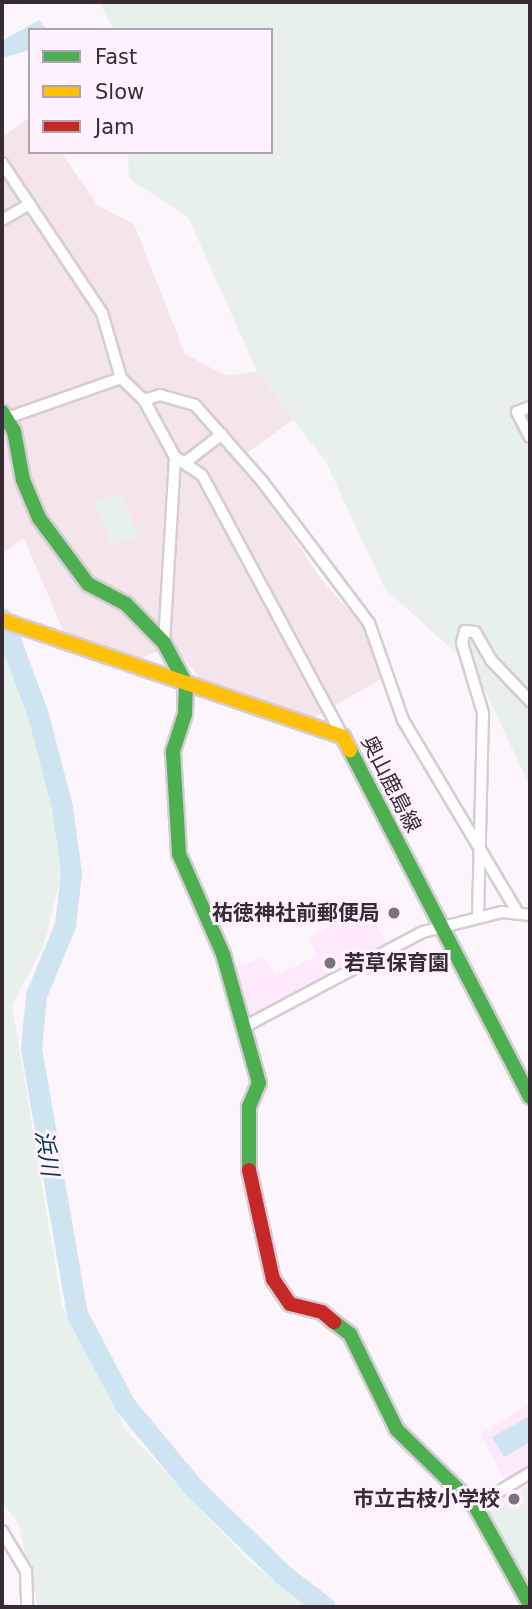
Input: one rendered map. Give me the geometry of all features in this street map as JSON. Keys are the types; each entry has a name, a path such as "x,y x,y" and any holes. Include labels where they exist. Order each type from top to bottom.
{"street":[{"path":"2,163 103,313 121,378 144,400 175,457 164,643"},
{"path":"2,220 30,204"},
{"path":"121,378 4,415 28,495 74,567 88,584 126,604 164,643 186,684 185,714 173,752 179,855 223,954 259,1083 249,1107 249,1186 263,1217 281,1298 339,1321 397,1430 475,1506 530,1605"},
{"path":"144,400 160,395 185,399 222,434 369,623 403,720 518,913"},
{"path":"530,407 517,412 530,437"},
{"path":"187,461 222,434"},
{"path":"175,457 187,461 202,475 234,530 343,737"},
{"name":"奥山鹿島線","path":"2,620 41,636 343,737 530,1097"},
{"path":"478,917 483,713 462,643 465,631 475,632 491,660 530,701"},
{"path":"244,1027 441,926 478,917 518,913 530,915"},
{"path":"475,1506 530,1473"},
{"path":"2,1531 26,1571 27,1607"}],"shaded area":[{"path":"99,2 530,2 530,786 475,670 385,589 326,462 257,371 188,217 129,179 128,154 273,154 273,28 113,28"},
{"path":"28,118 28,154 62,154 98,206 134,224 185,354 226,376 257,371 294,419 241,457 320,578 362,625 385,677 309,720 207,687 173,645 132,662 65,635 24,538 2,554 2,137"},
{"path":"121,494 139,537 111,544 94,501"},
{"path":"2,640 46,767 61,875 44,945 12,1005 62,1306 126,1430 250,1562 309,1607 38,1607 18,1522 2,1502"},
{"name":"若草保育園","path":"366,906 388,946 246,1024 231,969 263,957 275,976 317,956 308,938"},
{"name":"市立古枝小学校","path":"530,1404 530,1597 484,1508 510,1490 480,1434"},
{"path":"530,1486 530,1591 489,1511"}],"water":[{"path":"39,20 45,28 28,28 28,51 2,58 2,41"},
{"path":"530,1416 530,1442 504,1457 492,1437"}],"waterway":[{"name":"浜川","path":"2,618 38,715 62,807 71,873 65,925 36,995 31,1048 77,1314 125,1405 193,1487 282,1574 325,1607"}],"traffic: fast":[{"path":"2,412 14,431 23,480 39,518 88,584 126,604 164,643 186,684 185,714 173,752 179,854 223,954 259,1083 249,1107 249,1170"},
{"path":"350,750 530,1097"},
{"path":"334,1322 350,1334 397,1430 475,1506 530,1605"}],"traffic: slow":[{"path":"2,620 343,737 350,750"}],"traffic: jam":[{"path":"249,1170 273,1279 290,1304 322,1312 334,1322"}],"place":[{"name":"祐徳神社前郵便局","path":"394,913"},
{"name":"若草保育園","path":"330,963"},
{"name":"市立古枝小学校","path":"514,1499"}]}
